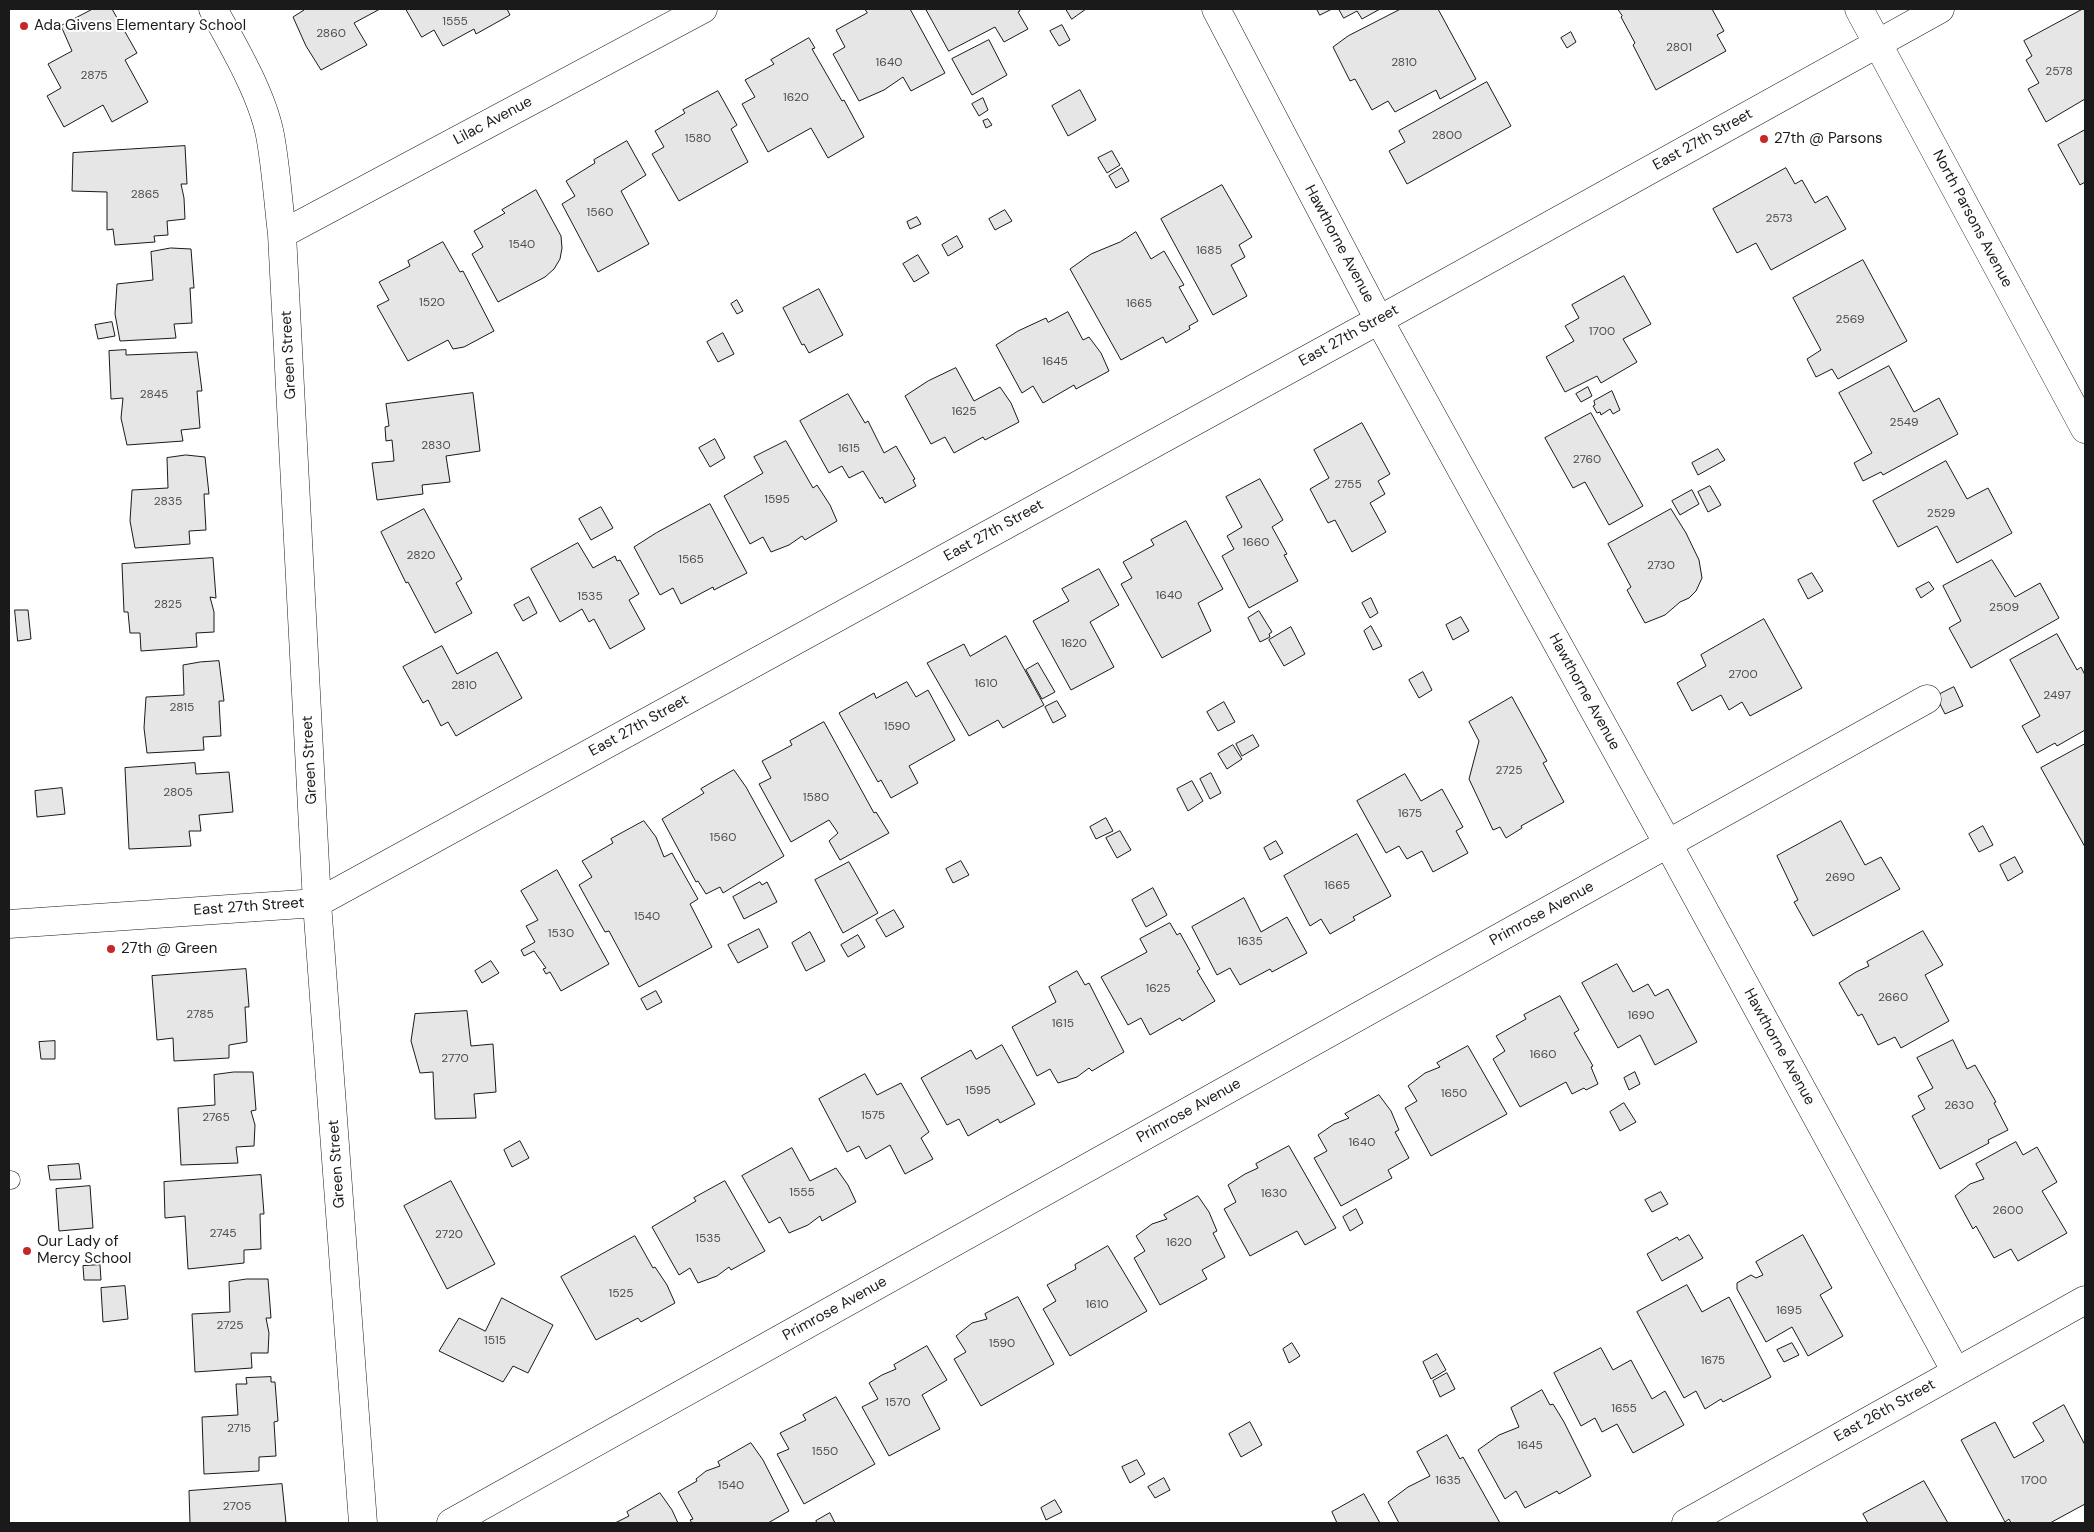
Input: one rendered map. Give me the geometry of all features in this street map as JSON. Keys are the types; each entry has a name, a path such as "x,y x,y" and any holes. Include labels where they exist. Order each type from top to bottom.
{"street":[{"name":"Green Street","path":"213,9 242,62 270,133 282,234 317,902 363,1523"},
{"name":"Lilac Avenue","path":"282,234 703,9"},
{"name":"Hawthorne Avenue","path":"1216,9 1379,320 1956,1372"},
{"name":"North Parsons Avenue","path":"1859,9 2085,429"},
{"name":"East 27th Street","path":"9,924 317,902 1379,320 1940,9"},
{"name":"Primrose Avenue","path":"451,1523 1927,699"},
{"name":"East 26th Street","path":"1686,1523 1729,1513 1956,1372 2085,1300"}],"building":[{"path":"93,9 112,9 137,53 125,60 148,102 112,122 103,105 64,127 47,96 61,88 48,64 72,51 61,26"},
{"path":"304,9 380,9 354,23 367,45 321,70 306,46 293,17"},
{"path":"406,9 507,9 510,15 476,34 474,29 443,46 434,30 422,37"},
{"path":"865,9 910,9 945,73 911,91 903,77 884,90 859,101 833,54 845,47 836,30 867,13"},
{"path":"926,9 1019,9 1020,11 1018,12 1028,29 1004,42 995,27 949,51"},
{"path":"1066,9 1086,9 1072,19"},
{"path":"1317,9 1332,9 1320,15"},
{"path":"1339,9 1380,9 1362,19 1357,11 1344,18"},
{"path":"1401,9 1438,9 1476,79 1440,99 1436,90 1395,112 1388,101 1372,110 1355,79 1350,81 1333,47 1348,36"},
{"path":"1618,9 1712,9 1724,31 1717,35 1726,51 1656,90 1633,45 1635,43"},
{"path":"2085,9 2085,99 2046,122 2028,89 2039,83 2026,60 2032,56 2024,41"},
{"path":"1062,25 1070,40 1059,46 1050,31"},
{"path":"1571,32 1576,42 1567,48 1561,38"},
{"path":"809,38 815,48 812,49 842,101 844,100 864,137 828,158 811,128 768,152 742,104 755,97 745,80 774,64 771,60"},
{"path":"989,40 1007,75 972,95 952,59"},
{"path":"1487,82 1511,126 1407,184 1389,151 1405,142 1399,131"},
{"path":"1080,90 1096,120 1068,136 1052,106"},
{"path":"718,91 737,125 731,129 748,162 679,201 652,154 664,147 655,131 685,113 683,110"},
{"path":"983,98 988,110 979,116 972,104"},
{"path":"988,119 992,125 986,128 983,121"},
{"path":"2085,130 2085,182 2080,185 2058,145"},
{"path":"627,141 646,175 621,191 649,244 598,272 562,204 575,196 566,181 595,163 594,160"},
{"path":"185,146 187,184 181,184 185,219 167,221 168,235 154,236 155,242 115,245 113,229 107,230 107,192 72,191 73,153"},
{"path":"1112,151 1120,165 1107,173 1098,158"},
{"path":"1122,168 1129,181 1116,188 1109,176"},
{"path":"1786,168 1795,184 1802,180 1815,203 1827,196 1846,229 1771,270 1756,243 1737,253 1713,209"},
{"path":"1222,185 1252,237 1239,245 1245,257 1231,265 1247,296 1213,315 1161,219"},
{"path":"536,190 561,236 562,248 560,259 554,269 545,277 498,302 472,254 483,247 474,231 505,213 502,210"},
{"path":"1005,210 1012,221 995,230 989,219"},
{"path":"917,217 921,224 910,229 907,222"},
{"path":"1136,232 1151,259 1164,251 1184,285 1179,287 1198,321 1189,326 1190,329 1166,343 1163,337 1121,360 1070,269 1091,254 1120,242"},
{"path":"957,236 963,247 948,256 942,245"},
{"path":"443,242 460,272 463,271 494,331 464,347 453,349 448,340 408,361 377,306 389,300 379,282 410,266 408,261"},
{"path":"171,248 191,249 194,288 190,288 192,323 174,324 176,338 120,341 115,314 117,284 153,280 151,252"},
{"path":"918,255 929,273 914,282 903,264"},
{"path":"1863,260 1907,341 1838,379 1832,369 1816,377 1807,359 1821,350 1793,298"},
{"path":"1624,276 1651,324 1623,339 1637,362 1601,383 1597,376 1565,392 1546,357 1574,341 1565,326 1579,318 1572,305"},
{"path":"819,289 843,335 809,353 804,344 802,345 783,308"},
{"path":"737,300 743,311 737,314 731,304"},
{"path":"1068,312 1083,340 1089,337 1101,353 1109,371 1076,389 1074,385 1043,403 1033,386 1022,393 996,345 1018,331 1046,318 1048,322"},
{"path":"112,322 115,336 98,339 95,325"},
{"path":"723,333 734,354 718,362 707,342"},
{"path":"126,350 126,355 197,352 202,391 197,391 200,428 181,430 183,441 127,445 121,418 123,398 111,399 109,351"},
{"path":"1889,366 1914,412 1939,398 1958,434 1883,475 1881,472 1863,481 1854,463 1872,453 1839,393"},
{"path":"956,368 974,401 1000,387 1011,403 1019,422 985,440 983,437 954,453 945,437 931,444 905,396 928,381"},
{"path":"1588,387 1592,396 1581,402 1576,394"},
{"path":"1612,391 1620,410 1613,414 1610,409 1601,415 1600,412 1597,413 1593,406 1595,405 1594,401"},
{"path":"473,393 480,451 446,456 450,482 422,485 423,494 377,500 372,463 394,461 392,440 386,441 385,427 389,426 386,404"},
{"path":"848,394 865,423 868,421 884,453 896,446 915,479 913,480 916,486 885,503 882,497 880,499 863,471 849,478 842,466 829,473 800,421"},
{"path":"1591,413 1643,506 1609,525 1585,482 1573,488 1545,438"},
{"path":"1362,423 1390,474 1378,481 1385,494 1370,503 1386,532 1352,552 1335,520 1328,523 1310,489 1329,478 1314,450"},
{"path":"715,439 725,458 710,467 699,448"},
{"path":"786,441 813,488 817,485 830,505 837,521 805,540 802,536 789,545 771,552 763,537 750,544 724,496 763,473 754,457"},
{"path":"1718,449 1725,460 1698,475 1692,463"},
{"path":"186,455 205,457 209,494 204,494 206,530 189,531 190,544 135,548 130,521 132,490 168,488 167,458"},
{"path":"1946,461 1967,499 1988,488 2012,533 1957,563 1937,526 1898,547 1873,501"},
{"path":"1260,479 1283,520 1272,527 1287,554 1284,555 1298,581 1249,608 1222,556 1234,549 1227,536 1242,527 1226,497"},
{"path":"1710,486 1721,505 1708,512 1698,492"},
{"path":"1692,490 1699,504 1680,515 1672,501"},
{"path":"710,504 747,573 714,590 713,587 681,604 673,588 660,595 634,547"},
{"path":"601,507 613,528 591,540 579,519"},
{"path":"424,509 462,579 456,583 472,613 435,633 408,582 406,583 381,532"},
{"path":"1671,509 1686,533 1699,560 1702,578 1696,591 1689,598 1680,602 1665,615 1645,623 1627,590 1631,587 1608,544"},
{"path":"1186,521 1223,589 1198,603 1211,631 1162,658 1121,584 1132,578 1123,562 1154,545 1151,540"},
{"path":"578,543 593,568 615,556 617,561 620,560 639,594 629,600 645,629 610,649 594,619 589,622 582,609 560,622 531,569"},
{"path":"213,558 216,598 210,597 214,612 214,632 196,633 197,647 141,651 140,633 130,633 128,612 124,612 122,564"},
{"path":"1992,560 2015,597 2040,583 2059,618 1971,668 1949,628 1961,621 1943,586"},
{"path":"1099,569 1119,605 1090,622 1114,667 1071,690 1033,621 1069,601 1062,589"},
{"path":"1812,573 1823,591 1808,599 1798,580"},
{"path":"1929,582 1934,589 1921,598 1916,589"},
{"path":"529,597 537,613 523,621 514,605"},
{"path":"1371,598 1378,613 1370,618 1362,603"},
{"path":"15,610 28,610 31,639 18,641"},
{"path":"1259,611 1272,632 1269,634 1270,637 1260,642 1248,618"},
{"path":"1461,617 1469,631 1453,640 1446,625"},
{"path":"1764,619 1802,688 1750,716 1742,702 1729,710 1721,695 1692,711 1677,683 1706,666 1701,655"},
{"path":"1371,626 1382,646 1373,650 1364,631"},
{"path":"1291,627 1305,654 1284,666 1269,640"},
{"path":"2057,634 2077,670 2081,667 2085,675 2085,730 2057,746 2055,743 2037,753 2022,726 2040,716 2010,660"},
{"path":"1006,636 1044,705 1003,728 998,720 969,736 927,663 964,644 970,656"},
{"path":"442,646 457,674 497,652 522,698 456,736 448,722 441,726 428,700 423,703 403,667"},
{"path":"219,661 224,701 219,701 221,736 203,737 204,750 147,753 144,728 146,697 184,695 183,665"},
{"path":"1038,663 1055,692 1042,699 1026,670"},
{"path":"1423,672 1432,690 1419,698 1409,680"},
{"path":"907,682 916,697 928,690 955,740 909,766 918,783 891,798 881,780 878,782 839,713 874,693 876,698"},
{"path":"1954,687 1963,706 1945,714 1936,696"},
{"path":"1512,697 1547,761 1543,763 1564,802 1521,826 1522,828 1506,838 1500,827 1493,830 1469,779 1479,741 1469,722"},
{"path":"1057,701 1066,716 1053,723 1045,707"},
{"path":"1224,702 1235,722 1218,731 1207,712"},
{"path":"824,722 874,813 876,812 889,833 840,860 829,841 838,833 829,820 791,842 759,784 771,778 762,761 792,745 790,741"},
{"path":"1253,735 1259,746 1242,756 1236,744"},
{"path":"2085,744 2085,847 2041,768"},
{"path":"1233,745 1242,759 1227,769 1218,754"},
{"path":"195,763 196,774 229,772 233,812 199,815 201,831 189,831 191,846 129,849 125,768"},
{"path":"734,770 746,787 784,856 723,893 720,887 706,894 698,881 696,882 662,819 704,793 701,789"},
{"path":"1211,773 1221,793 1210,799 1200,779"},
{"path":"1405,774 1421,801 1442,789 1463,827 1456,831 1468,853 1433,872 1422,851 1407,859 1399,846 1386,853 1357,801"},
{"path":"1192,781 1203,801 1188,811 1177,789"},
{"path":"62,788 65,814 37,817 35,791"},
{"path":"1106,818 1113,831 1096,839 1090,827"},
{"path":"644,821 656,837 664,857 672,853 698,899 690,904 712,947 639,987 609,931 605,932 579,885 592,877 582,861 613,843 611,839"},
{"path":"1841,821 1865,865 1881,857 1900,889 1813,936 1794,902 1798,900 1777,856"},
{"path":"1983,826 1993,845 1979,852 1969,834"},
{"path":"1120,831 1131,850 1117,858 1106,838"},
{"path":"1357,834 1391,896 1353,917 1355,920 1330,934 1321,919 1310,926 1284,876"},
{"path":"1276,841 1283,853 1270,860 1264,848"},
{"path":"2015,857 2023,872 2008,881 2000,865"},
{"path":"961,861 969,875 953,883 946,869"},
{"path":"849,862 878,913 843,933 815,880"},
{"path":"557,870 609,964 561,991 550,972 546,974 543,969 546,968 534,951 524,956 521,950 535,942 526,926 538,920 521,891"},
{"path":"760,882 762,885 767,882 777,902 744,919 733,897"},
{"path":"1153,888 1167,915 1146,927 1132,900"},
{"path":"1244,898 1261,932 1287,917 1307,953 1272,972 1270,969 1240,985 1230,968 1217,975 1192,927"},
{"path":"894,910 904,927 886,937 876,920"},
{"path":"1170,923 1177,935 1180,933 1200,969 1197,971 1215,1001 1182,1021 1180,1018 1150,1035 1141,1018 1128,1025 1101,977 1147,952 1140,939"},
{"path":"759,929 768,947 738,963 728,945"},
{"path":"1923,931 1943,965 1925,975 1949,1021 1901,1048 1895,1037 1878,1045 1862,1014 1858,1016 1839,983 1869,966 1867,962"},
{"path":"810,932 825,961 806,971 792,943"},
{"path":"858,935 865,947 848,957 841,945"},
{"path":"491,961 499,973 482,983 475,971"},
{"path":"1617,964 1633,992 1648,984 1655,996 1668,989 1697,1042 1655,1065 1640,1035 1618,1048 1582,983"},
{"path":"246,969 249,1007 245,1007 247,1042 229,1045 229,1058 174,1061 173,1038 157,1040 152,976"},
{"path":"1077,971 1085,985 1089,983 1124,1052 1092,1071 1089,1068 1077,1077 1058,1083 1050,1069 1037,1076 1012,1027 1056,1002 1049,987"},
{"path":"656,991 662,1002 647,1010 641,999"},
{"path":"1560,996 1579,1030 1574,1033 1593,1066 1591,1067 1598,1084 1572,1094 1566,1082 1520,1107 1493,1059 1505,1051 1496,1036 1526,1019 1524,1015"},
{"path":"467,1011 471,1046 493,1044 496,1092 474,1094 476,1118 435,1119 433,1072 420,1073 411,1041 415,1014"},
{"path":"1953,1040 1967,1069 1975,1065 1996,1102 1994,1103 2008,1130 1988,1140 1989,1143 1940,1169 1912,1116 1925,1109 1918,1096 1933,1088 1917,1058"},
{"path":"55,1041 55,1059 41,1059 39,1042"},
{"path":"1002,1045 1035,1104 1000,1123 998,1119 968,1136 959,1119 947,1125 921,1078 971,1050 976,1059"},
{"path":"1468,1046 1507,1114 1431,1156 1405,1108 1417,1101 1408,1086 1425,1073 1440,1067 1437,1063"},
{"path":"253,1072 256,1110 251,1111 255,1125 254,1146 236,1147 238,1163 181,1165 178,1108 215,1105 214,1075"},
{"path":"1635,1072 1640,1084 1629,1090 1624,1078"},
{"path":"865,1074 877,1095 901,1083 929,1132 921,1138 933,1159 905,1174 890,1145 866,1159 859,1146 847,1152 819,1099"},
{"path":"1379,1095 1391,1111 1399,1130 1395,1132 1409,1158 1388,1170 1392,1178 1341,1206 1314,1158 1327,1151 1318,1135 1334,1124 1349,1118 1345,1114"},
{"path":"1624,1103 1636,1122 1620,1131 1610,1112"},
{"path":"520,1141 529,1158 512,1167 504,1150"},
{"path":"2016,1142 2023,1155 2037,1147 2057,1182 2042,1191 2067,1233 2018,1261 2011,1249 1994,1258 1976,1226 1973,1229 1955,1196 1970,1184 1984,1179 1976,1164"},
{"path":"1289,1146 1336,1228 1305,1245 1297,1231 1250,1256 1224,1209 1236,1202 1228,1185 1258,1168 1256,1164"},
{"path":"792,1148 810,1181 836,1168 848,1185 856,1202 822,1221 820,1216 808,1225 789,1233 780,1217 769,1223 742,1176"},
{"path":"79,1164 81,1179 50,1180 48,1166"},
{"path":"261,1175 264,1214 260,1214 261,1249 244,1250 244,1263 188,1269 185,1216 165,1218 164,1182"},
{"path":"451,1181 495,1264 447,1289 404,1206"},
{"path":"725,1181 765,1251 731,1270 729,1267 717,1276 698,1283 690,1268 679,1275 652,1227 696,1201 694,1198"},
{"path":"90,1186 93,1228 59,1231 56,1189"},
{"path":"1661,1192 1668,1204 1652,1212 1645,1200"},
{"path":"1198,1196 1209,1212 1217,1231 1213,1233 1225,1257 1202,1270 1207,1279 1160,1305 1134,1258 1145,1251 1136,1236 1152,1224 1167,1219 1164,1215"},
{"path":"1356,1209 1363,1223 1350,1231 1343,1217"},
{"path":"1689,1235 1703,1258 1662,1281 1647,1254 1677,1237 1679,1240"},
{"path":"1803,1235 1832,1288 1820,1295 1843,1336 1808,1356 1792,1327 1766,1342 1737,1289 1737,1283 1751,1275 1756,1278 1763,1275 1756,1262"},
{"path":"635,1236 653,1268 655,1267 667,1285 675,1303 641,1322 638,1318 596,1340 561,1277"},
{"path":"1108,1246 1147,1311 1070,1356 1043,1309 1056,1301 1047,1285 1076,1269 1075,1265"},
{"path":"100,1265 101,1280 84,1280 83,1266"},
{"path":"247,1279 268,1279 271,1318 266,1318 269,1333 268,1353 251,1353 252,1368 195,1372 192,1314 230,1312 229,1282"},
{"path":"1687,1285 1702,1312 1729,1297 1771,1377 1723,1402 1721,1399 1705,1409 1696,1391 1684,1398 1637,1312"},
{"path":"125,1286 128,1319 103,1322 101,1288"},
{"path":"1018,1297 1054,1364 981,1406 954,1359 966,1352 956,1336 972,1323 987,1319 985,1314"},
{"path":"502,1298 553,1325 528,1373 513,1366 503,1382 439,1351 459,1318 485,1331"},
{"path":"1292,1343 1300,1356 1289,1363 1283,1349"},
{"path":"1792,1343 1799,1355 1784,1362 1777,1350"},
{"path":"927,1346 947,1380 922,1395 940,1429 889,1456 862,1407 878,1399 869,1383 896,1369 894,1365"},
{"path":"1601,1348 1613,1370 1631,1360 1652,1399 1665,1391 1684,1425 1633,1453 1617,1424 1602,1432 1595,1418 1581,1426 1554,1373"},
{"path":"1437,1354 1446,1370 1431,1379 1423,1362"},
{"path":"1447,1373 1455,1389 1440,1397 1433,1381"},
{"path":"271,1377 271,1382 275,1382 278,1421 274,1422 276,1456 259,1457 259,1471 204,1474 202,1417 238,1415 236,1384 247,1384 246,1378"},
{"path":"1542,1390 1550,1405 1553,1404 1564,1422 1591,1476 1559,1494 1557,1491 1525,1508 1516,1491 1505,1499 1478,1450 1499,1435 1519,1427 1511,1408"},
{"path":"836,1397 875,1464 804,1504 777,1454 789,1449 780,1433 806,1420 803,1415"},
{"path":"2064,1405 2085,1445 2085,1504 2050,1523 2011,1523 2009,1519 2005,1522 1961,1440 1995,1422 2014,1458 2044,1441 2033,1423"},
{"path":"1250,1422 1262,1445 1241,1457 1229,1434"},
{"path":"1447,1435 1460,1459 1463,1457 1500,1523 1399,1523 1388,1502 1408,1487 1430,1476 1417,1452"},
{"path":"751,1443 763,1460 789,1511 768,1523 692,1523 690,1520 693,1519 678,1492 697,1481 696,1479 706,1471 720,1466 718,1462"},
{"path":"1137,1460 1145,1474 1130,1483 1122,1467"},
{"path":"1164,1478 1170,1490 1155,1498 1148,1487"},
{"path":"1924,1481 1948,1523 1868,1523 1863,1514"},
{"path":"282,1484 286,1523 190,1523 189,1491"},
{"path":"660,1493 672,1510 678,1523 615,1523 629,1516 627,1512"},
{"path":"1364,1494 1380,1523 1337,1523 1332,1512"},
{"path":"1055,1500 1062,1512 1046,1520 1041,1508"},
{"path":"830,1513 835,1523 817,1523 816,1521"}],"place":[{"name":"Ada Givens Elementary School","path":"24,26"},
{"name":"27th @ Parsons","path":"1764,139"},
{"name":"27th @ Green","path":"111,949"},
{"name":"Our Lady of Mercy School","path":"27,1251"}]}
